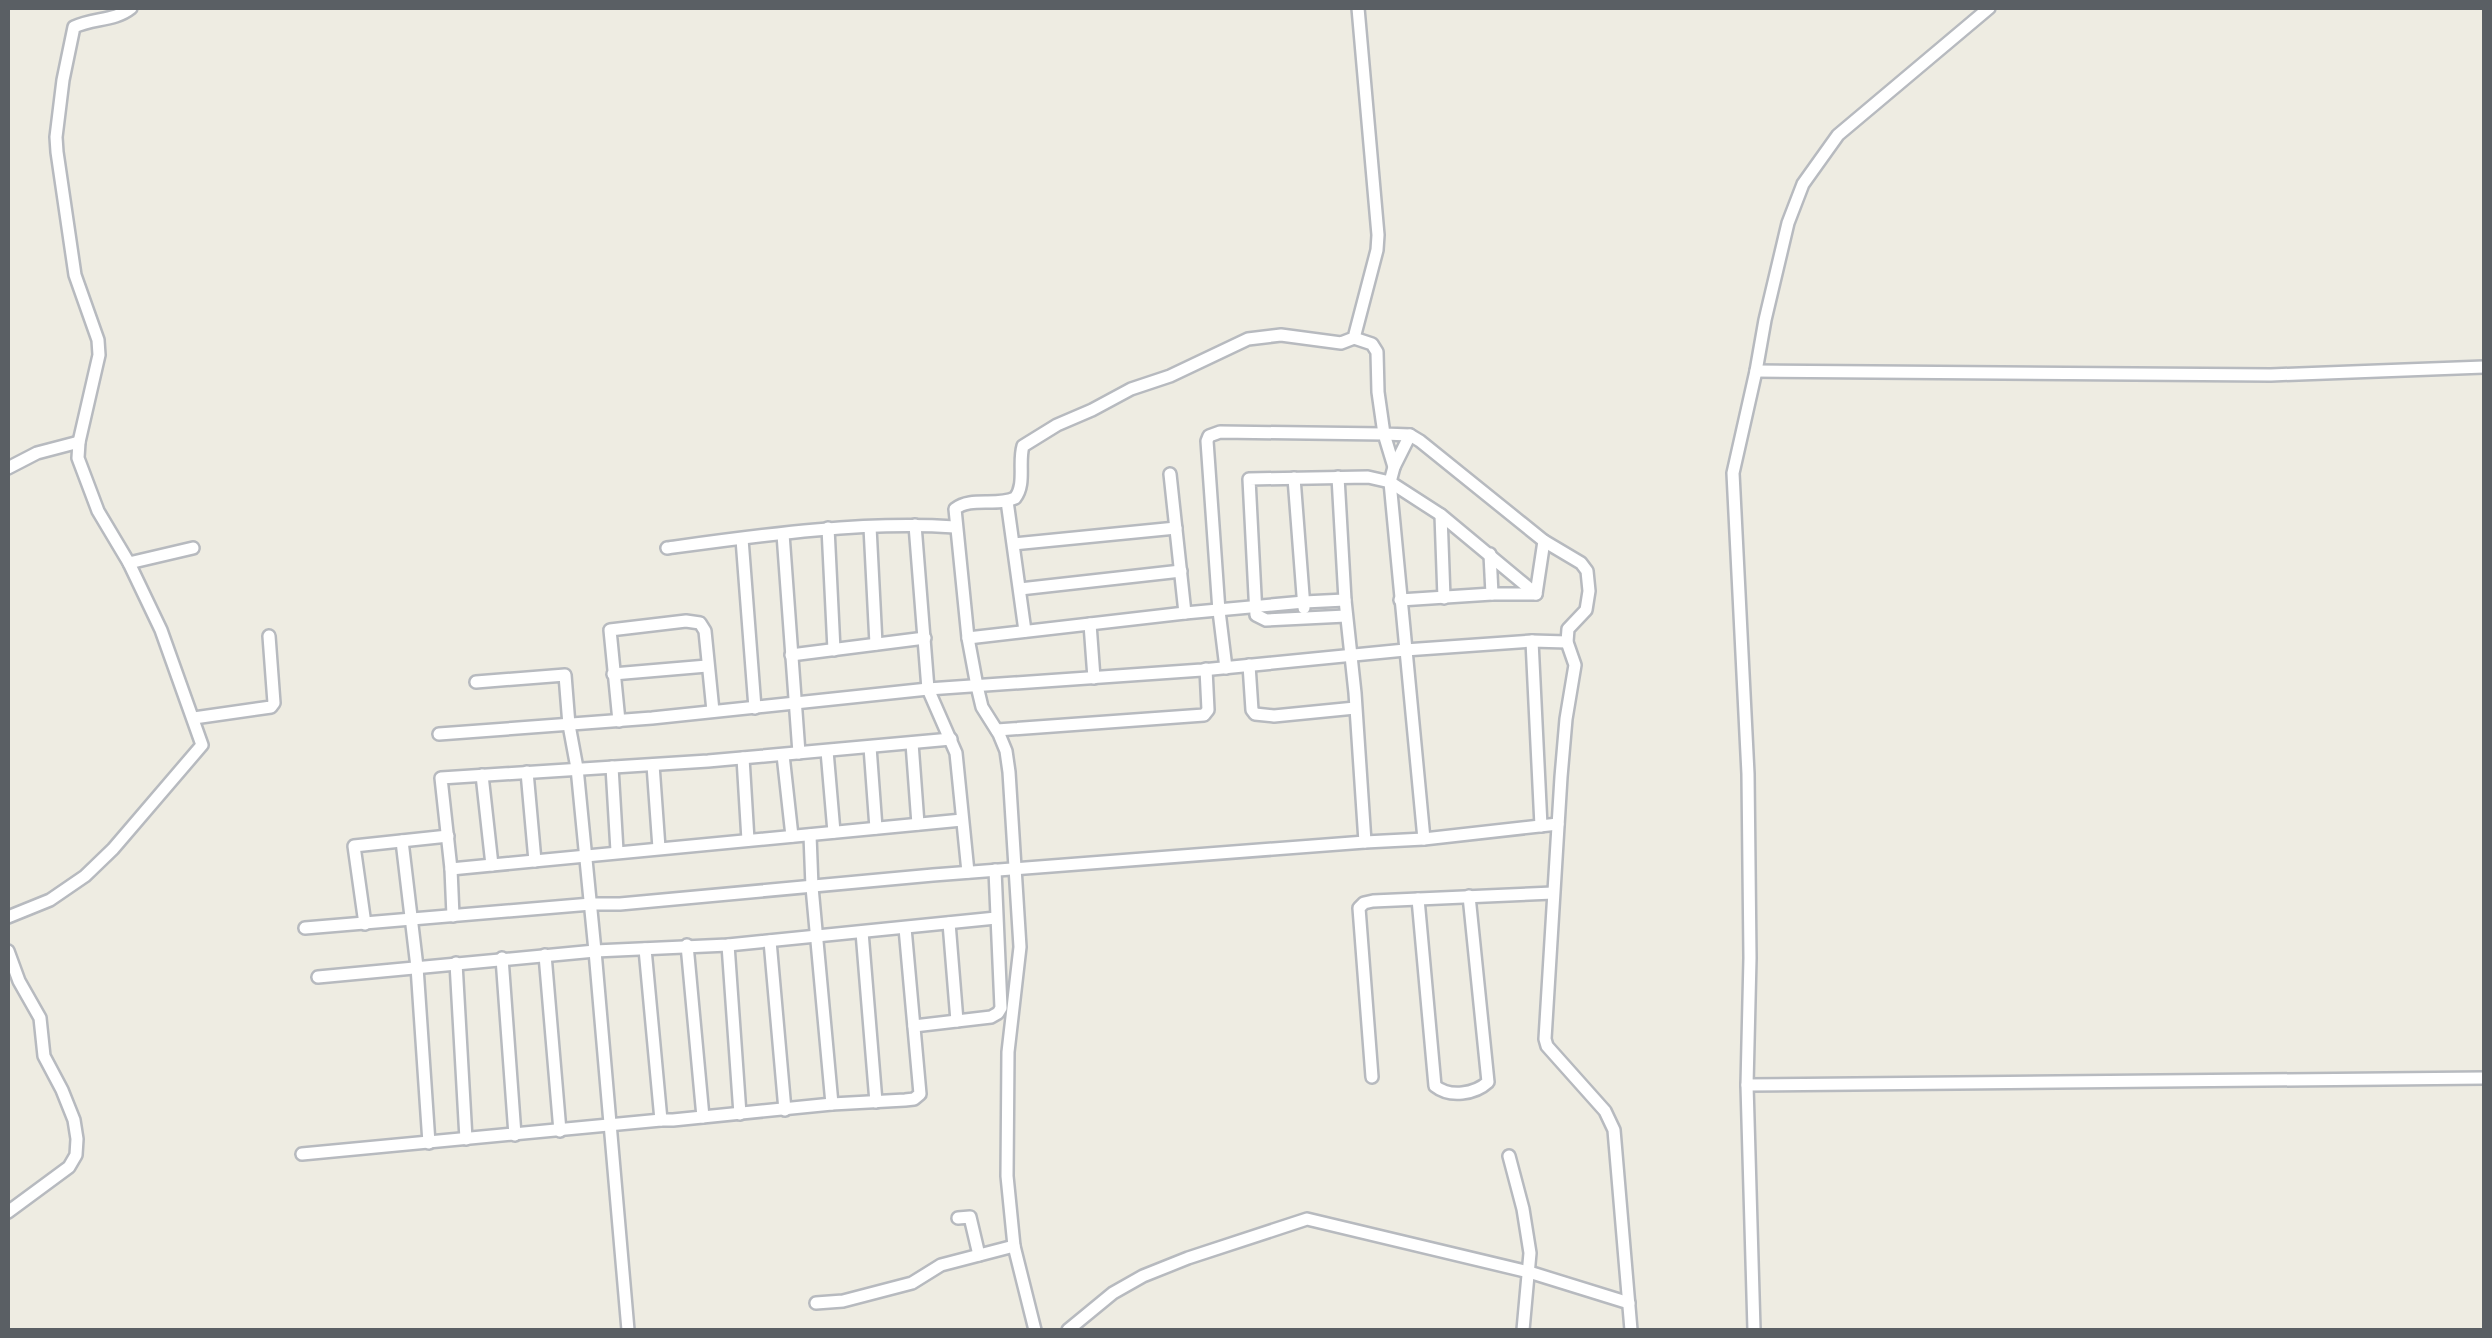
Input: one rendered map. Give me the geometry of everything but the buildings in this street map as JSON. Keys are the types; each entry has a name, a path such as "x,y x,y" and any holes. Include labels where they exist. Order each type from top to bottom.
{"street":[{"path":"8,918 50,900 85,876 114,849 202,744 161,630 129,563 98,511 78,458 99,346 75,275 60,182 56,137 62,80 74,27 118,16 131,8"},
{"path":"1354,338 1378,235 1358,8"},
{"path":"1754,1330 1748,1085 1748,774 1733,473 1788,223 1803,184 1838,135 1989,8"},
{"path":"1035,1330 1014,1246 1007,1176 1008,1052 1020,947 1009,772 1006,750 982,707 977,686 955,518 962,503 1007,502 1020,493 1020,460 1025,443 1057,424 1248,339 1281,335 1341,343 1354,338 1372,344 1384,434 1394,467"},
{"path":"1756,371 2271,375 2484,366"},
{"path":"1226,668 1207,441 1220,432 1410,435 1587,571 1586,610 1568,629 1566,642 1574,665 1552,893 1544,1039 1605,1111 1614,1130 1631,1330"},
{"path":"1410,435 1390,482 1424,838"},
{"path":"8,468 37,453 79,442"},
{"path":"1170,474 1186,613"},
{"path":"1338,477 1365,842"},
{"path":"1346,616 1262,620 1256,615 1248,480 1368,477 1390,482 1441,515 1536,594"},
{"path":"1294,478 1305,618"},
{"path":"1007,502 1025,631"},
{"path":"1441,515 1444,598"},
{"path":"667,548 828,528 955,518"},
{"path":"915,524 928,690 956,753 968,872"},
{"path":"870,527 876,644"},
{"path":"828,528 834,650"},
{"path":"1014,544 1176,528"},
{"path":"783,534 799,753"},
{"path":"742,539 755,708"},
{"path":"1536,594 1544,541"},
{"path":"129,563 193,548"},
{"path":"1490,554 1492,594"},
{"path":"1020,589 1181,571"},
{"path":"1400,600 1536,594"},
{"path":"968,638 1186,613 1345,600"},
{"path":"619,721 610,630 686,621 704,627 713,711"},
{"path":"1090,624 1094,678"},
{"path":"194,718 271,707 274,703 269,636"},
{"path":"791,655 925,638"},
{"path":"1532,642 1542,826"},
{"path":"439,734 1405,650 1566,642"},
{"path":"1249,665 1255,714 1274,716 1355,708"},
{"path":"613,674 707,666"},
{"path":"997,730 1204,715 1208,710 1206,669"},
{"path":"476,682 565,675 578,768 628,1330"},
{"path":"452,916 441,778 743,758 951,739"},
{"path":"912,743 918,824"},
{"path":"870,747 876,828"},
{"path":"827,750 834,832"},
{"path":"782,754 792,836"},
{"path":"743,758 748,840"},
{"path":"653,764 659,848"},
{"path":"612,767 617,851"},
{"path":"527,772 535,862"},
{"path":"482,775 492,865"},
{"path":"450,869 962,820"},
{"path":"304,928 1558,824"},
{"path":"810,835 832,1104"},
{"path":"365,924 354,846 448,836"},
{"path":"402,841 417,967 429,1143"},
{"path":"914,1026 998,1013 995,870"},
{"path":"1372,1077 1359,908 1372,901 1552,893"},
{"path":"1418,899 1433,1078 1441,1091 1464,1092 1485,1087 1488,1082 1469,896"},
{"path":"318,977 502,958 728,946 996,918"},
{"path":"949,923 957,1021"},
{"path":"302,1154 914,1098 920,1094 905,928"},
{"path":"862,932 876,1102"},
{"path":"770,941 785,1110"},
{"path":"687,946 703,1117"},
{"path":"728,946 740,1114"},
{"path":"645,949 661,1120"},
{"path":"8,951 19,982 40,1018 44,1056 74,1120 78,1139 72,1164 8,1212"},
{"path":"545,955 560,1130"},
{"path":"502,958 516,1135"},
{"path":"456,964 466,1139"},
{"path":"1748,1085 2484,1078"},
{"path":"1509,1156 1530,1253 1523,1330"},
{"path":"958,1218 970,1216 979,1255"},
{"path":"1068,1330 1113,1293 1143,1276 1308,1219 1529,1272 1630,1303"},
{"path":"816,1303 843,1301 912,1283 937,1267 1014,1246"}]}
